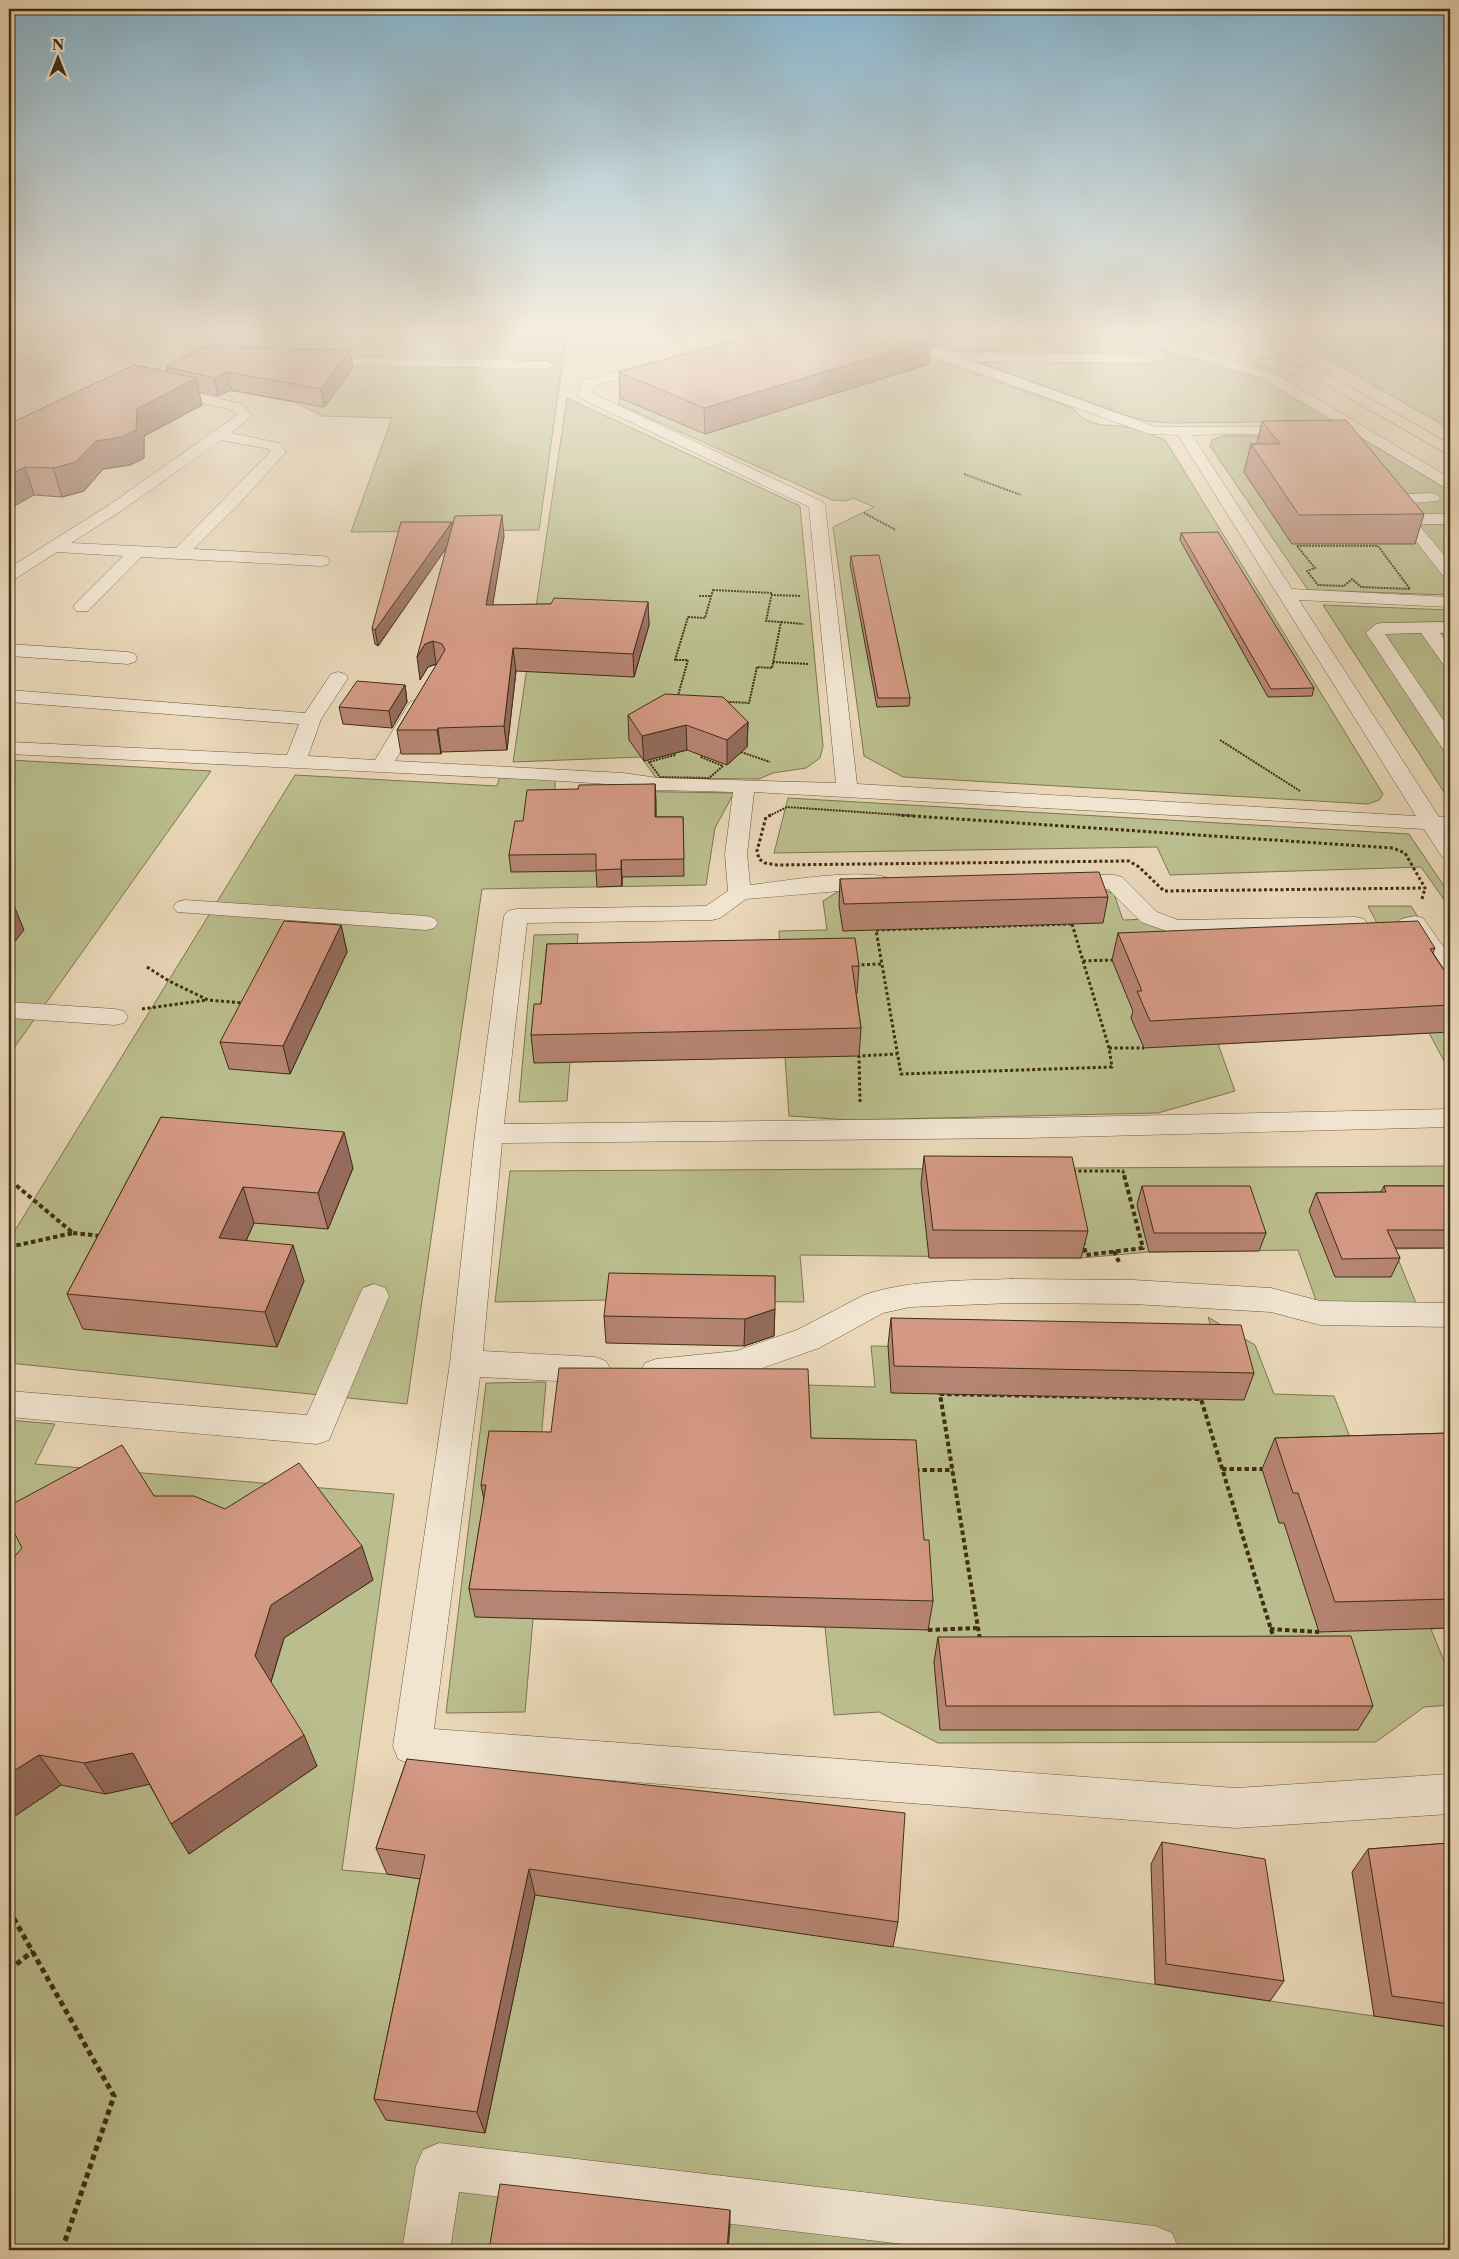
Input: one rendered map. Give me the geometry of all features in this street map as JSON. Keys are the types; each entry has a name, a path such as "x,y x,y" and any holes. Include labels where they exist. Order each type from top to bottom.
{"main road":[{"path":"1421,433 1450,450"}],"street":[{"path":"666,433 818,505 847,790"},
{"path":"1184,433 1286,594 1440,823 1450,852"},
{"path":"1365,433 1450,484"},
{"path":"9,575 115,508 218,435 274,446 278,452 236,498 180,554"},
{"path":"1432,498 1385,494 1421,538 1445,560 1450,573"},
{"path":"1406,519 1450,519"},
{"path":"1421,538 1440,538"},
{"path":"53,547 321,561"},
{"path":"82,607 137,551"},
{"path":"1286,594 1450,602"},
{"path":"1450,628 1382,628 1376,634 1450,744"},
{"path":"1427,628 1450,660"},
{"path":"9,650 128,658"},
{"path":"294,763 311,718 338,678"},
{"path":"381,767 428,688"},
{"path":"9,696 311,718"},
{"path":"9,748 544,774 623,779 658,784 847,790 1440,823"},
{"path":"740,893 737,882 737,851 744,786"},
{"path":"895,882 846,882 740,893 712,913 516,916 488,1134 466,1363 412,1746 1236,1808 1450,1794"},
{"path":"1045,882 1114,882 1149,917 1174,927 1415,923 1450,973"},
{"path":"185,907 426,923"},
{"path":"9,1010 125,1013"},
{"path":"488,1134 861,1130 1450,1118"},
{"path":"466,1363 648,1373 737,1364 808,1339 875,1303 910,1295 1012,1291 1133,1292 1271,1300 1320,1313 1450,1315"},
{"path":"9,1404 317,1430 374,1296"},
{"path":"426,2250 439,2166 1155,2250"}],"path":[{"path":"964,474 1021,495"},
{"path":"864,513 896,530"},
{"path":"1298,546 1378,546 1410,589 1361,588 1352,579 1344,586 1318,585 1307,572 1315,568 1298,546"},
{"path":"713,590 772,593 766,622 781,622 772,668 757,667 749,703 677,699 688,660 675,660 688,618 705,618 711,596 713,590"},
{"path":"699,596 711,596"},
{"path":"773,662 834,666"},
{"path":"1220,740 1317,801 1322,815"},
{"path":"787,807 1393,848 1405,853 1412,863 1425,888 1164,891 1154,884 1137,864 1129,861 777,864 765,863 759,859 757,851 766,816 787,807"},
{"path":"1072,924 1083,961 1109,1048 1112,1067 900,1074 876,930 1072,924"},
{"path":"1083,961 1112,960"},
{"path":"853,965 882,964"},
{"path":"147,967 169,981 208,1000"},
{"path":"125,1013 208,1000 252,1004"},
{"path":"1109,1048 1144,1048"},
{"path":"861,1130 859,1056 897,1054"},
{"path":"1094,1169 1122,1171 1143,1248 1086,1255 1067,1171 1094,1169"},
{"path":"11,1181 73,1233"},
{"path":"9,1247 73,1233 111,1237"},
{"path":"940,1394 1201,1400 1222,1469 1281,1661 984,1662 940,1394"},
{"path":"1222,1469 1262,1469"},
{"path":"912,1470 953,1470"},
{"path":"928,1630 978,1628"},
{"path":"1270,1629 1319,1632"},
{"path":"9,1910 114,2096 62,2250"},
{"path":"9,1970 33,1950"}],"green space":[{"path":"386,433 553,433 539,530 351,532"},
{"path":"562,433 643,433 800,506 823,746 820,758 806,768 773,773 759,779 656,778 641,757 513,762"},
{"path":"684,433 1147,433 1165,440 1383,794 1379,800 1368,804 903,777 864,756 833,527 874,507 853,498 847,501 832,500"},
{"path":"1223,436 1358,436 1450,491 1450,595 1308,590 1210,446 1212,440"},
{"path":"1323,605 1450,610 1450,795 1446,795"},
{"path":"9,760 211,771 9,1055"},
{"path":"295,775 497,786 500,776 555,777 555,790 734,793 715,828 706,885 482,889 407,1404 9,1363 9,1240"},
{"path":"788,798 1409,834 1450,895 1450,908 1421,867 1170,875 1157,847 774,853"},
{"path":"1083,881 1114,894 1123,920 1173,918 1189,957 1390,948 1368,906 1411,906 1450,967 1450,1072 1429,1033 1218,1044 1235,1091 1158,1113 849,1120 789,1116 785,1057 570,1062 567,1101 519,1102 534,935 578,934 575,970 781,966 779,931 827,930 823,901 850,884"},
{"path":"1450,1166 1450,1248 1394,1249 1418,1308 1318,1306 1298,1250 1149,1252 1081,1258 800,1255 804,1302 611,1300 495,1302 510,1171"},
{"path":"1208,1317 1255,1345 1274,1394 1334,1396 1361,1466 1450,1464 1450,1628 1431,1629 1450,1676 1450,1705 1424,1707 1376,1742 938,1743 879,1712 834,1715 825,1627 533,1619 525,1712 446,1713 486,1383 546,1382 541,1441 807,1385 875,1387 871,1346 1219,1352"},
{"path":"9,1420 55,1424 35,1464 394,1494 342,1870 387,1874 1450,2027 1450,2250 9,2250"}],"building":[{"path":"9,433 129,433 122,437 96,441 76,462 53,468 25,467 9,475"},
{"path":"1272,433 1357,433 1424,514 1299,515 1251,444 1280,444"},
{"path":"502,515 486,605 551,604 554,598 648,602 633,654 513,648 504,726 397,730 445,650 442,644 433,641 425,644 417,657 455,516"},
{"path":"401,522 452,522 375,630 372,628"},
{"path":"1218,532 1314,688 1271,689 1181,533"},
{"path":"879,555 910,698 878,698 851,556"},
{"path":"357,681 405,685 389,711 339,707"},
{"path":"665,694 723,697 748,722 727,740 686,725 642,736 628,715"},
{"path":"655,784 655,817 683,817 684,859 621,860 621,869 596,870 596,854 509,855 515,821 523,821 527,790 578,789 579,785"},
{"path":"1099,872 1108,897 844,904 840,879"},
{"path":"284,921 341,925 283,1046 220,1042"},
{"path":"1418,921 1435,948 1430,949 1450,979 1450,1005 1150,1021 1137,991 1142,991 1118,933"},
{"path":"855,938 859,966 852,966 861,1028 531,1035 534,1004 541,1004 547,944"},
{"path":"161,1117 344,1132 318,1193 243,1187 219,1238 293,1245 265,1312 67,1294"},
{"path":"924,1156 1072,1157 1088,1231 933,1230"},
{"path":"1142,1186 1250,1186 1266,1233 1154,1233"},
{"path":"1384,1186 1450,1186 1450,1230 1387,1230 1400,1258 1342,1259 1316,1193 1386,1192"},
{"path":"609,1273 775,1276 775,1309 745,1319 604,1316"},
{"path":"891,1318 1241,1325 1254,1373 894,1366"},
{"path":"559,1368 808,1369 811,1438 916,1440 924,1540 929,1540 933,1601 469,1589 486,1485 481,1485 489,1431 551,1432"},
{"path":"1450,1433 1450,1599 1335,1602 1298,1493 1293,1493 1275,1438"},
{"path":"122,1445 154,1496 194,1496 225,1509 299,1463 362,1546 271,1605 255,1656 304,1735 171,1824 133,1753 84,1763 39,1755 9,1774 9,1563 22,1548 9,1522 9,1506"},
{"path":"1351,1636 1373,1706 946,1706 938,1637"},
{"path":"407,1759 905,1813 898,1922 529,1869 477,2112 374,2099 425,1855 376,1848"},
{"path":"1162,1842 1265,1859 1284,1981 1166,1964"},
{"path":"1450,1843 1450,2004 1392,1996 1368,1849"},
{"path":"500,2184 730,2210 727,2250 489,2250"}]}
